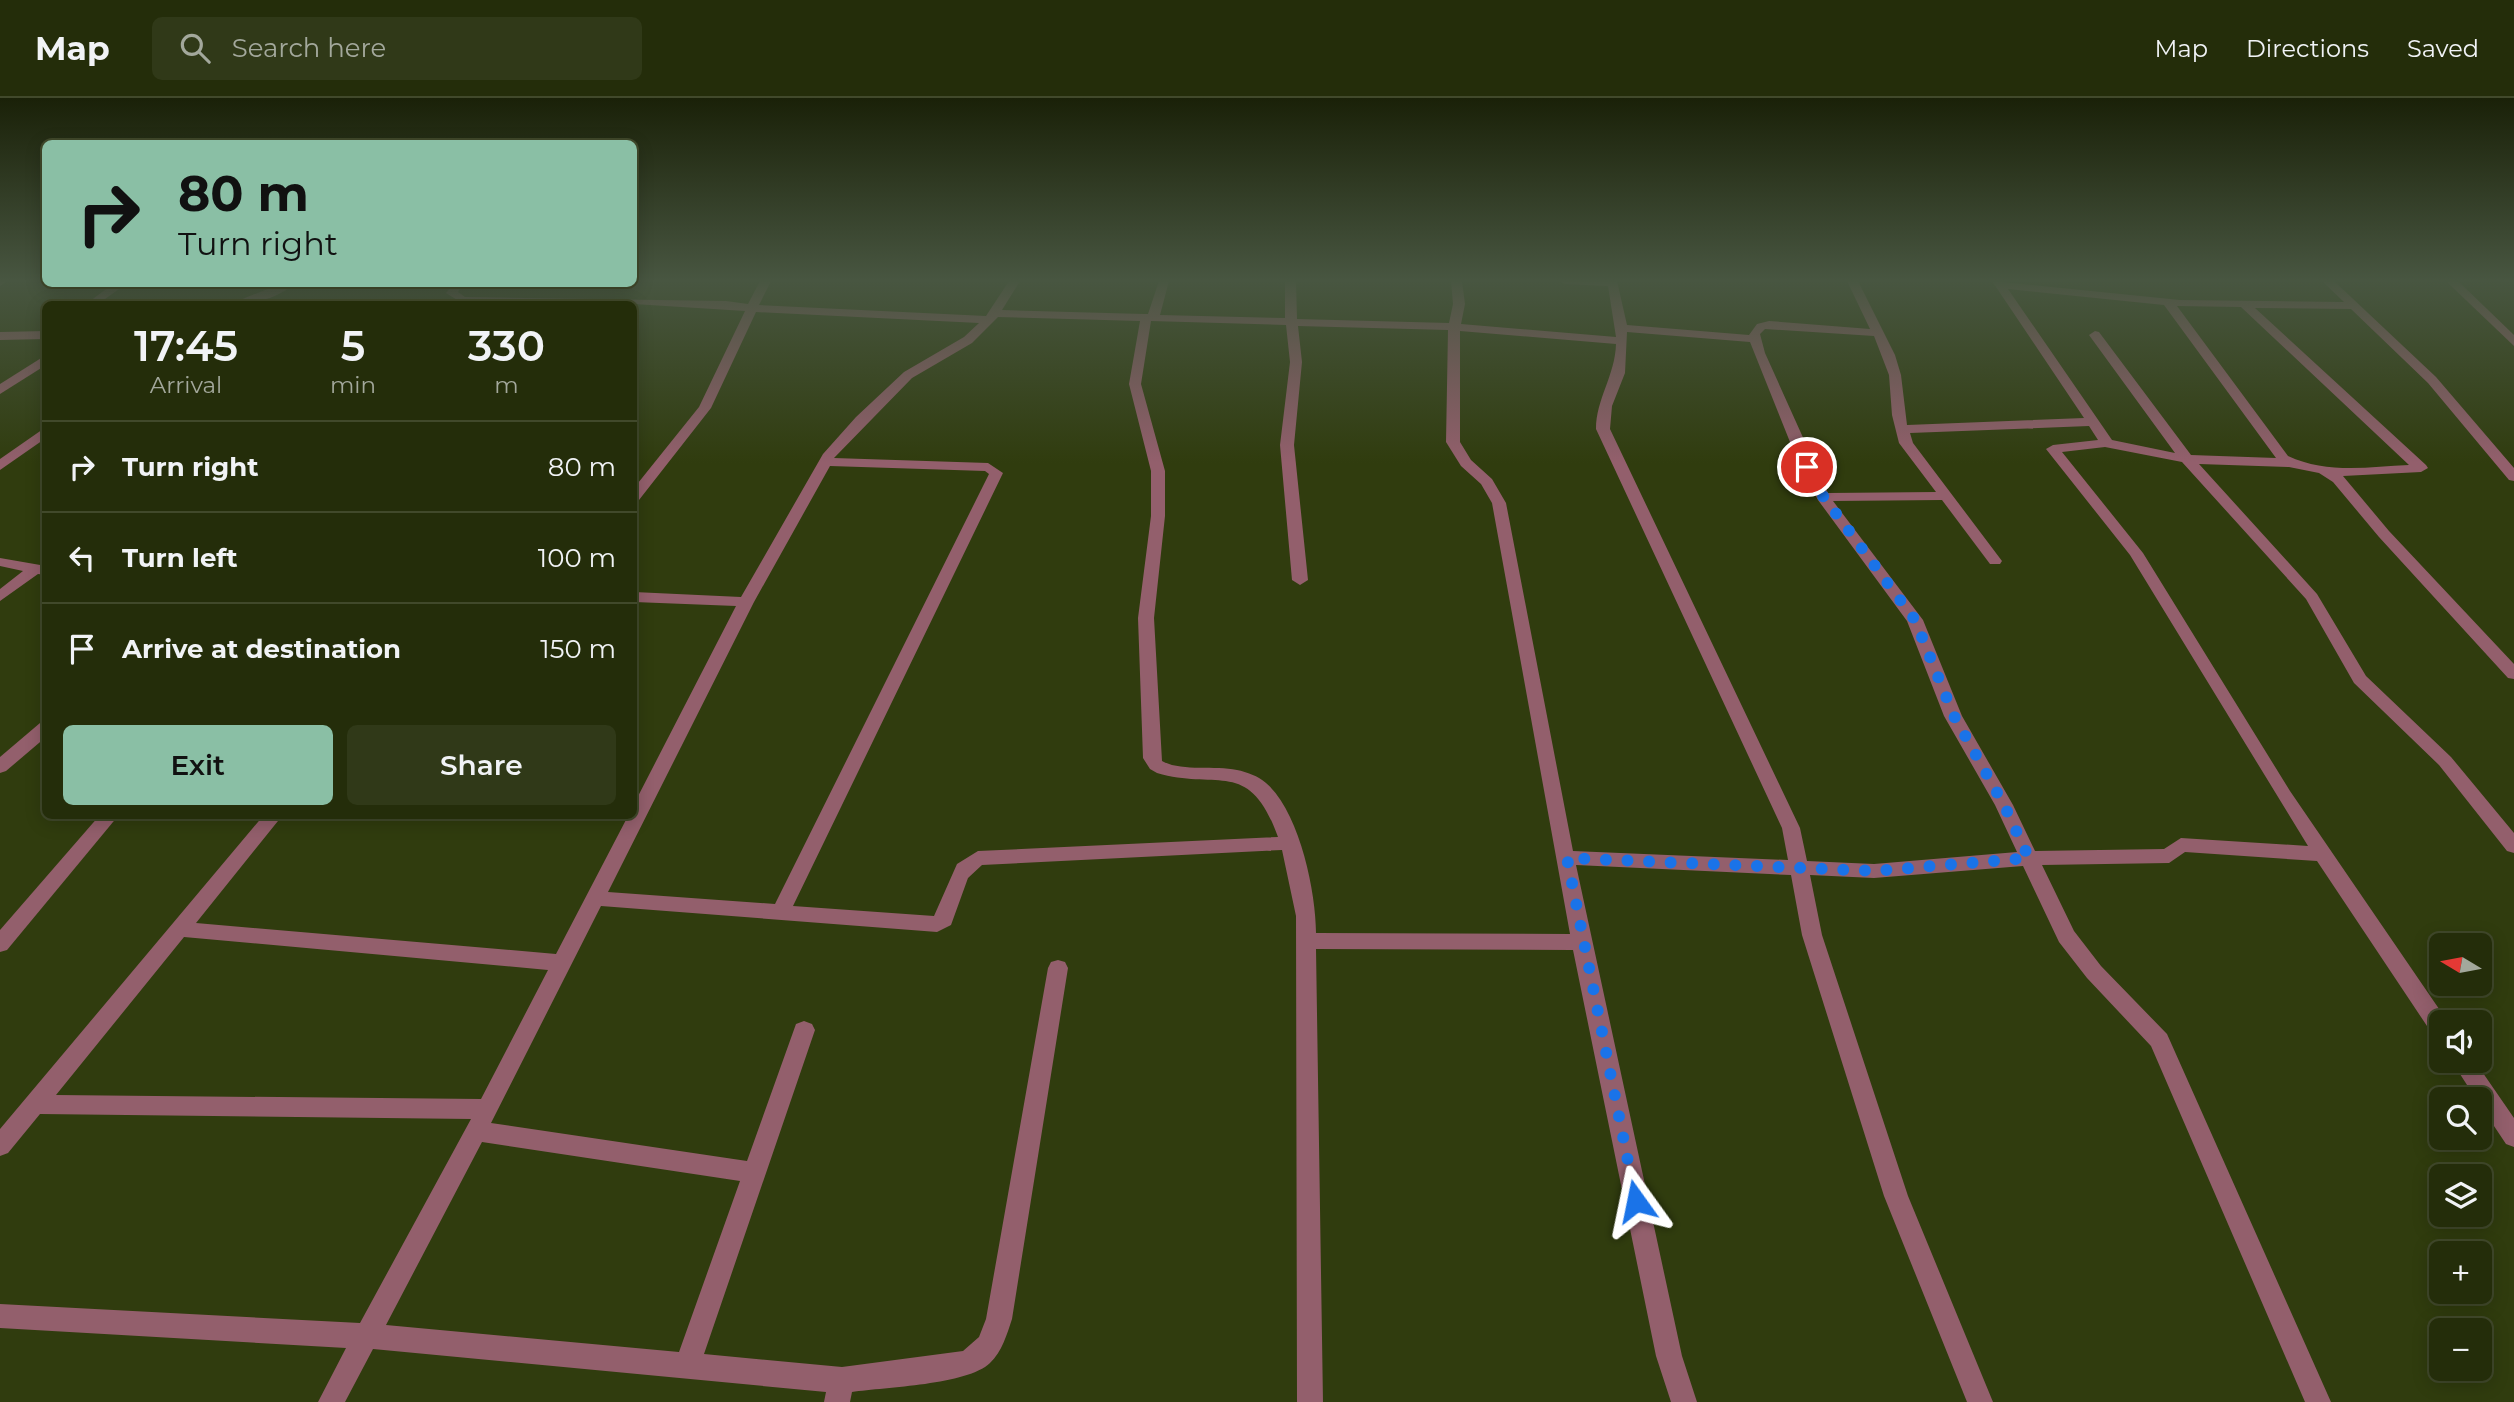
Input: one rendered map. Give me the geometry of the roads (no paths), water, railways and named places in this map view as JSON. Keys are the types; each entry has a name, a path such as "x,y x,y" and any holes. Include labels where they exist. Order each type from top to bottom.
{"street":[{"path":"637,493 705,408 735,342"},
{"path":"637,811 746,602 825,462 861,419 908,375 965,342"},
{"path":"1144,342 1135,384 1158,471 1158,516 1146,618 1152,758 1156,765 1163,769 1242,777 1261,785 1273,800 1290,844 1308,941 1310,1402"},
{"path":"1294,342 1296,362 1287,445 1300,580"},
{"path":"1454,342 1453,442 1466,463 1487,482 1500,503 1581,942 1669,1356 1684,1402"},
{"path":"1620,342 1619,373 1602,411 1603,429 1696,633 1776,792 1791,828 1812,935 1896,1196 1980,1402"},
{"path":"1760,342 1807,467 1823,496 1915,620 1954,716 2004,805 2077,953 2160,1040 2318,1402"},
{"path":"1883,342 1895,375 1901,429 1917,459 1995,561"},
{"path":"2038,342 2105,443"},
{"path":"2100,342 2187,459 2312,597 2360,679 2445,761 2514,846"},
{"path":"2197,342 2283,459 2290,463"},
{"path":"2286,342 2421,468 2331,473 2290,463 2187,459 2105,443 2053,449 2136,553 2323,854 2429,1011"},
{"path":"2391,342 2432,380 2514,477"},
{"path":"0,390 42,362"},
{"path":"1901,429 2093,422"},
{"path":"0,466 42,435"},
{"path":"780,913 996,473 988,467 825,462"},
{"path":"2331,473 2514,674"},
{"path":"1823,496 1945,496"},
{"path":"0,562 39,571"},
{"path":"0,596 39,571"},
{"path":"637,597 746,602"},
{"path":"0,768 42,731"},
{"path":"0,944 106,819"},
{"path":"0,1146 270,819"},
{"path":"331,1402 487,1109 633,819"},
{"path":"595,898 937,924 944,920 962,871 968,863 978,859 1290,844"},
{"path":"1567,858 1874,871 2029,858 2169,856 2181,845 2323,854"},
{"path":"178,929 562,962"},
{"path":"1308,941 1581,942"},
{"path":"0,1316 366,1336 687,1366 840,1391 965,1364 982,1356 993,1340 1058,968"},
{"path":"687,1366 804,1030"},
{"path":"2471,1073 2514,1137"},
{"path":"35,1104 487,1109"},
{"path":"476,1130 754,1173"}]}
